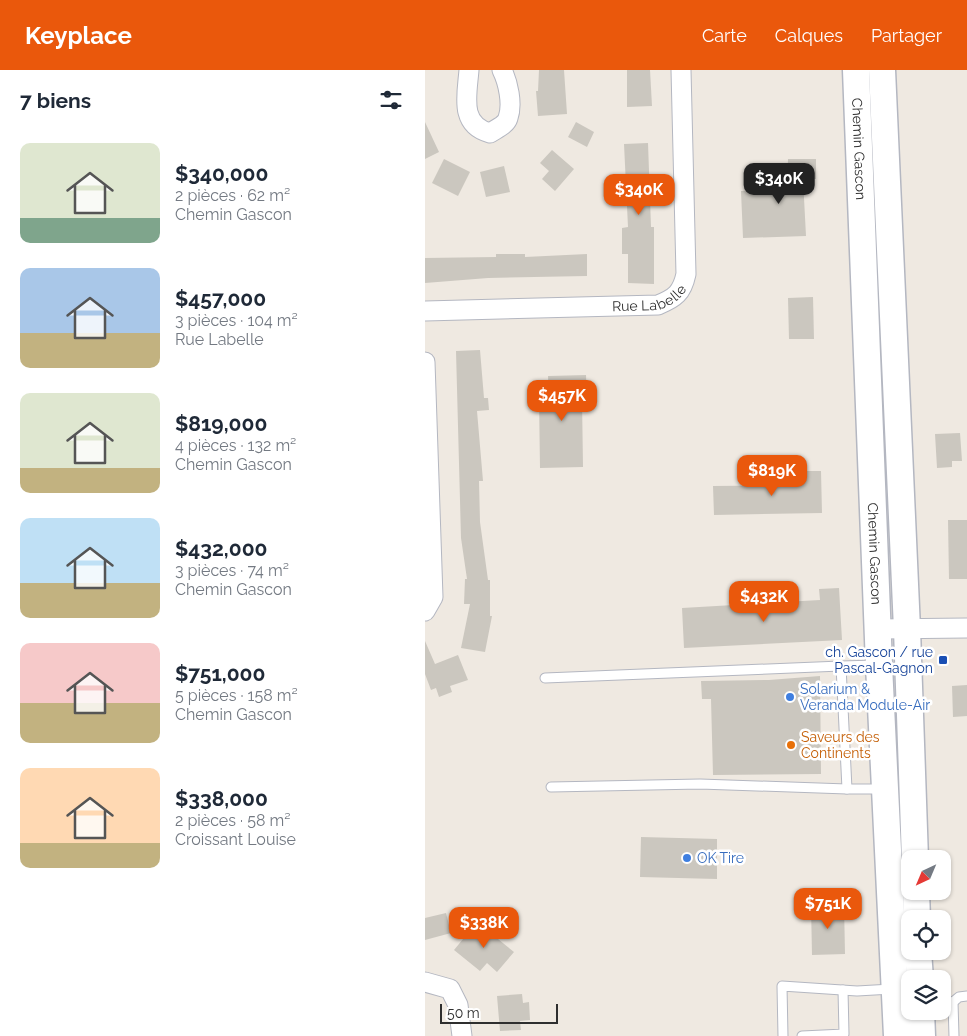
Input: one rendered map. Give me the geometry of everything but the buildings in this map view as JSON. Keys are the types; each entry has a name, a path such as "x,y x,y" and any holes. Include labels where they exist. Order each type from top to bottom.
{"main road":[{"name":"Chemin Gascon","path":"856,70 879,665 897,1036"},
{"name":"Chemin Gascon","path":"882,70 907,629 915,850"},
{"path":"921,1020 922,1036"}],"street":[{"path":"469,70 467,95 469,118 478,130 490,133 505,123 508,118 509,96 502,70"},
{"name":"Rue Labelle","path":"425,311 658,305 675,298 683,287 686,274 681,70"},
{"path":"425,362 433,597 425,611"},
{"path":"878,629 967,628"},
{"path":"425,982 450,989 458,1005 462,1036"}],"lane":[{"path":"545,678 879,665"},
{"path":"841,666 847,789"},
{"path":"551,786 700,784 885,789"},
{"path":"783,1036 782,986 843,990 894,989"},
{"path":"801,1036 844,1034 843,990"},
{"path":"954,1036 953,1002 959,997 967,996"}],"place":[{"name":"ch. Gascon / rue Pascal-Gagnon","path":"943,660"},
{"name":"Solarium & Veranda Module-Air","path":"790,697"},
{"name":"Saveurs des Continents","path":"791,745"},
{"name":"OK Tire","path":"687,858"}]}
